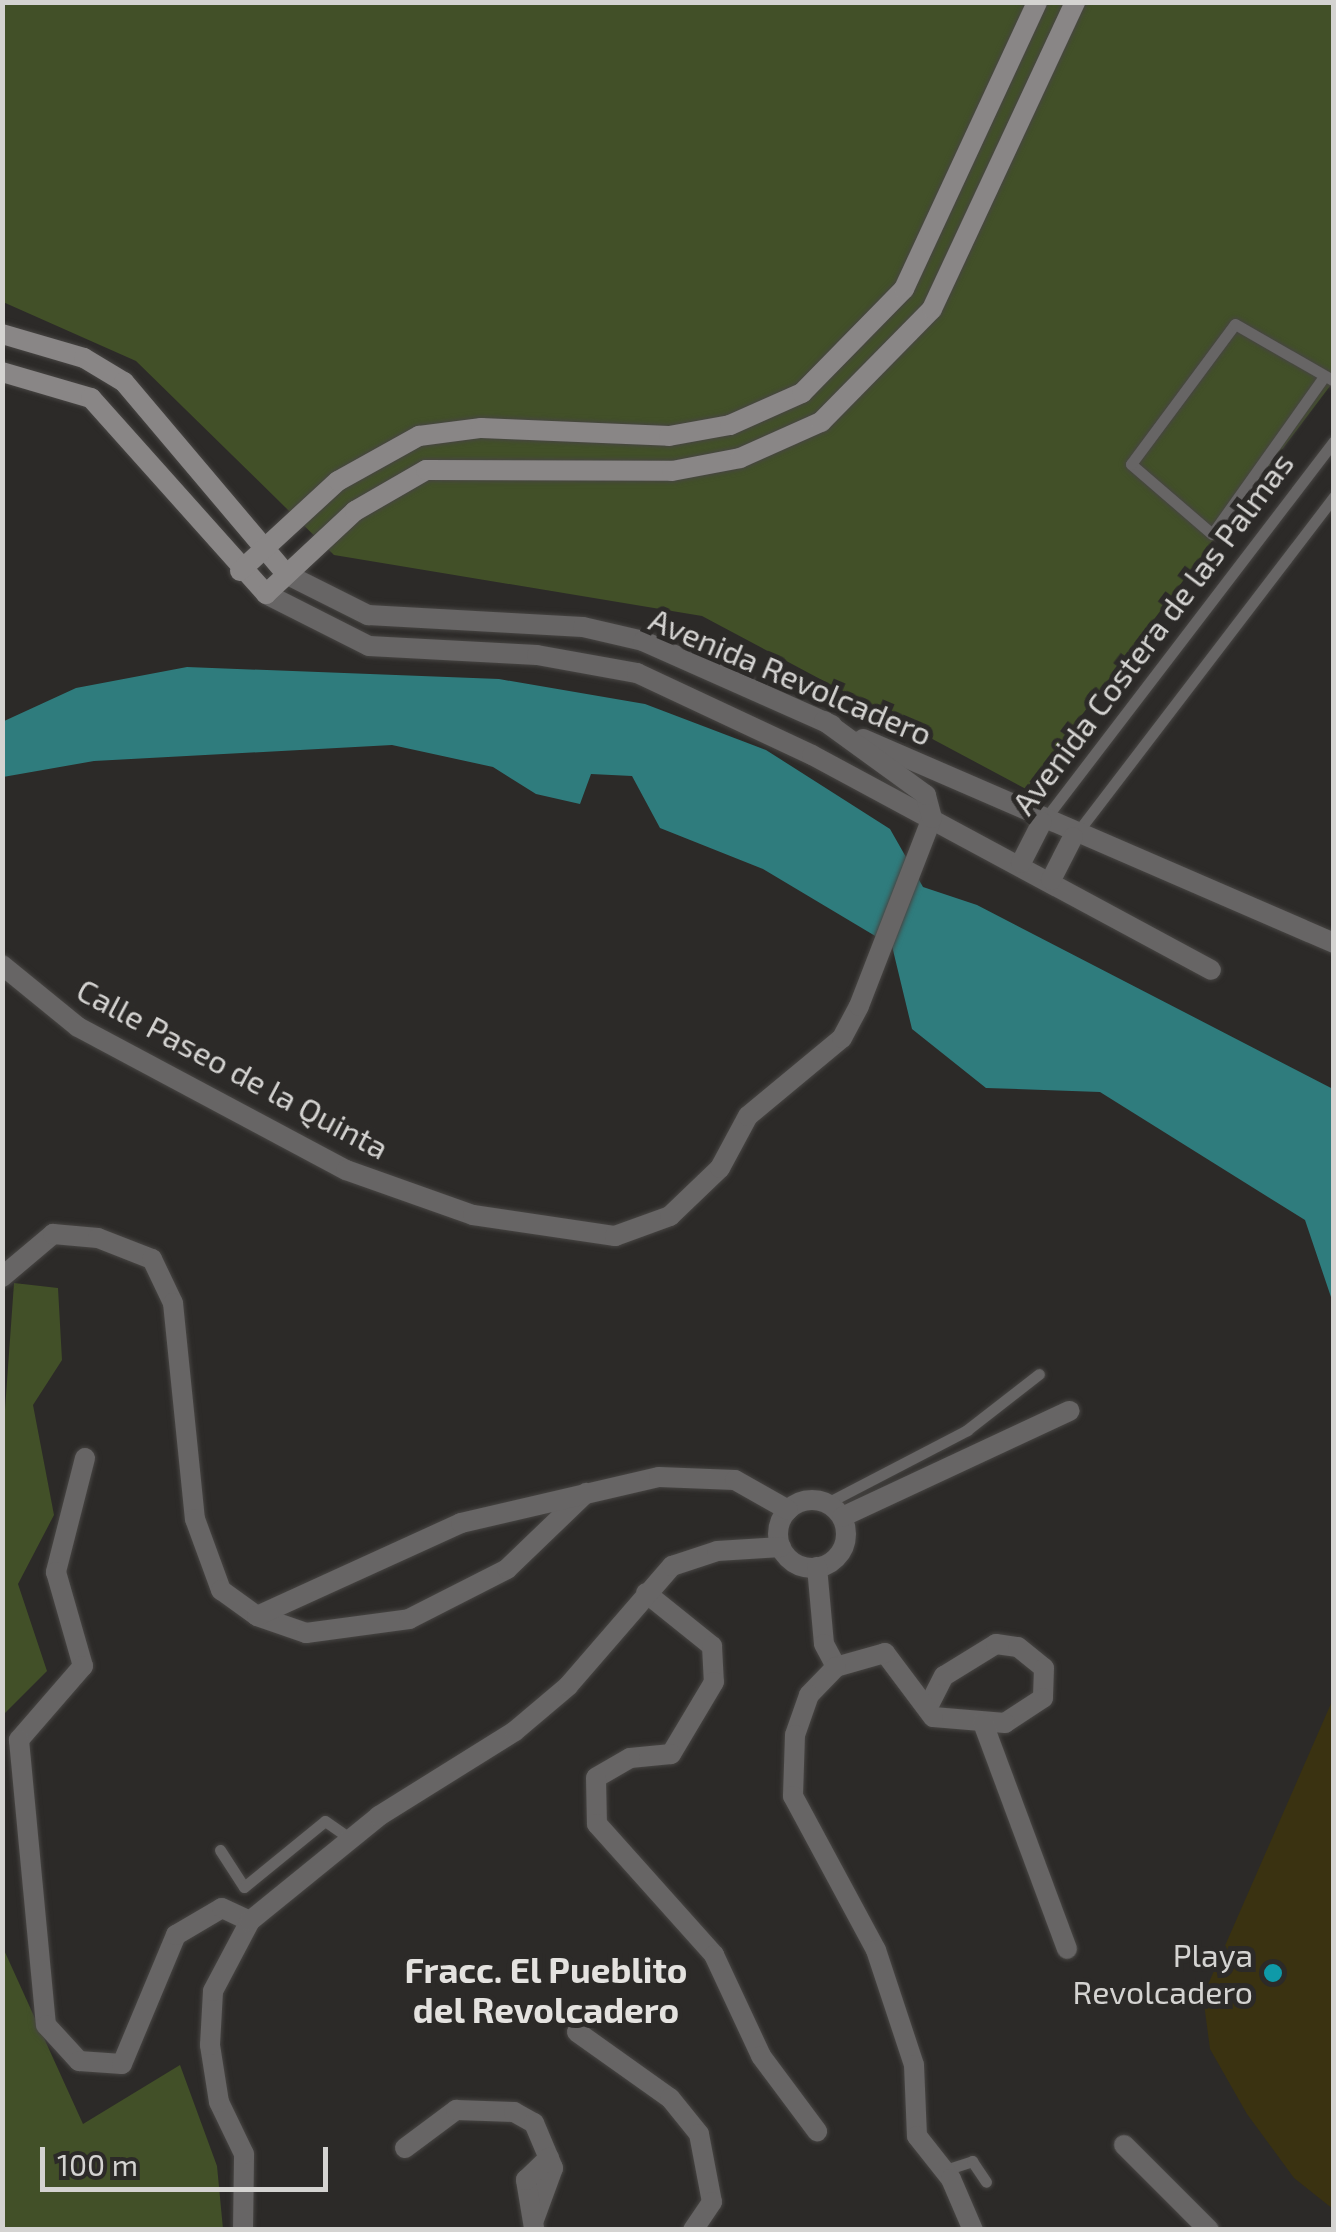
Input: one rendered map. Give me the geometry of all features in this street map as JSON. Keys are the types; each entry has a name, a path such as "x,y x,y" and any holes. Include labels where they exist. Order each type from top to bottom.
{"main road":[{"path":"240,570 338,481 419,436 480,428 670,436 730,425 802,393 904,289 1037,2"},
{"path":"266,594 356,511 426,470 672,471 740,458 820,422 932,308 1075,2"},
{"name":"Avenida Revolcadero","path":"2,334 84,358 124,382 155,409 259,549 286,574"},
{"name":"Avenida Revolcadero","path":"2,372 91,398 240,570 266,594"}],"street":[{"name":"Avenida Revolcadero","path":"286,574 329,602 417,624 583,626 643,641 1073,837 1334,943"},
{"name":"Avenida Revolcadero","path":"266,594 317,627 417,653 537,655 637,673 1020,863 1211,970"},
{"path":"417,624 417,653"},
{"path":"824,721 926,796 932,818"},
{"name":"Calle Paseo de la Quinta","path":"2,965 78,1027 346,1170 473,1215 615,1236 670,1216 720,1168 748,1116 842,1038 932,818"},
{"name":"Avenida Costera de las Palmas","path":"1020,863 1042,822"},
{"name":"Avenida Costera de las Palmas","path":"1051,880 1073,837"},
{"path":"2,1277 53,1234 98,1238 152,1259 173,1303 195,1519 221,1590 257,1616 306,1633 410,1619 507,1569 586,1493"},
{"path":"257,1616 461,1523 586,1493 707,1473 788,1510 835,1510 1069,1411"},
{"path":"85,1458 56,1572 83,1666 19,1740 46,2025 80,2061 122,2064 176,1935 222,1908 250,1921"},
{"path":"781,1546 788,1510"},
{"path":"781,1546 800,1565 817,1567 843,1549 835,1510"},
{"path":"243,2230 244,2154 218,2102 210,2045 213,1991 250,1921 351,1839 515,1732 568,1686 646,1594 687,1561 781,1546"},
{"path":"817,1567 824,1644 836,1667"},
{"path":"646,1594 712,1646 714,1682 671,1754 630,1758 596,1778 598,1824 714,1955 761,2056 817,2131"},
{"path":"928,1707 944,1676 976,1652 996,1644 1033,1655 1046,1683 1033,1711 983,1723 942,1722 928,1707 885,1653 836,1667 809,1694 795,1734 793,1796 876,1950 914,2065 917,2136 942,2171 972,2230"},
{"path":"983,1723 1066,1949"},
{"path":"577,2032 655,2086 700,2134 712,2202 693,2230"},
{"path":"405,2148 456,2110 494,2109 534,2122 549,2158 526,2180 534,2225"},
{"path":"1124,2145 1209,2230"}],"lane":[{"path":"1235,324 1328,379 1212,534 1130,464 1235,324"},
{"name":"Avenida Costera de las Palmas","path":"1042,822 1334,441"},
{"name":"Avenida Costera de las Palmas","path":"1073,837 1334,496"},
{"path":"835,1510 967,1430 1039,1374"},
{"path":"220,1850 244,1887 325,1822 351,1839"},
{"path":"942,2171 972,2161 986,2182"}],"green space":[{"path":"3,3 1333,3 1333,382 1026,789 702,616 334,555 136,361 3,302"},
{"path":"14,1283 58,1288 62,1360 33,1405 54,1515 18,1584 47,1671 3,1715 2,1451"},
{"path":"2,1923 4,1950 83,2124 180,2065 217,2166 223,2229 3,2229"}],"sand":[{"name":"Playa Revolcadero","path":"1333,1699 1334,2209 1294,2178 1247,2114 1210,2049 1203,1996"}],"water":[{"path":"187,667 499,679 645,704 766,750 890,829 923,887 977,905 1333,1089 1333,1303 1305,1220 1100,1092 986,1088 912,1029 892,946 763,869 660,828 632,776 591,774 580,804 536,794 493,767 392,745 94,761 3,777 2,722 76,688"}],"place":[{"name":"Playa Revolcadero","path":"1273,1973"}],"district":[{"name":"Fracc. El Pueblito del Revolcadero","path":"546,1989"}]}
